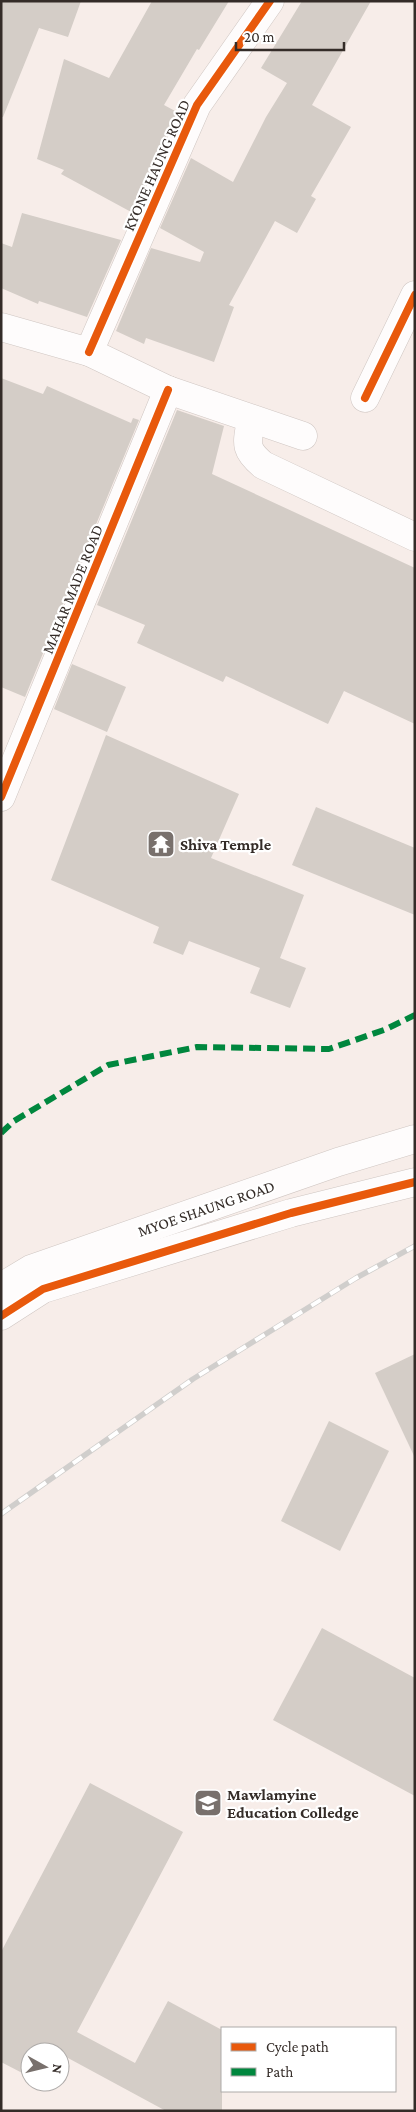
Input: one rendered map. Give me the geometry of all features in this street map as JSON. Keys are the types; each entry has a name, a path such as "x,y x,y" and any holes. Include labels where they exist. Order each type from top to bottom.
{"main road":[{"name":"KYONE HAUNG ROAD","path":"89,352 197,105 270,1"},
{"path":"365,398 415,295"},
{"path":"1,327 89,352 168,390 251,420 303,436"},
{"name":"MAHAR MADE ROAD","path":"1,797 168,390"},
{"path":"251,420 247,440 251,454 264,465 415,538"},
{"name":"MYOE SHAUNG ROAD","path":"1,1287 30,1269 338,1162 415,1139"},
{"path":"1,1316 43,1290 291,1213 415,1182"}],"building":[{"path":"1,1 81,1 68,37 39,28 3,117 1,117"},
{"path":"152,1 229,1 199,50 197,49 164,105 177,112 133,213 61,174 64,170 37,159 64,59 109,78"},
{"path":"302,1 371,1 312,105 351,127 311,196 316,199 297,233 275,221 229,305 234,307 214,362 146,338 144,344 116,331 151,248 200,262 204,252 160,228 191,158 233,182 266,117 287,83 261,68"},
{"path":"22,213 121,240 87,317 39,301 38,304 1,288 1,243 12,247"},
{"path":"1,378 43,394 47,386 131,423 133,418 139,420 25,697 1,687"},
{"path":"177,410 224,426 212,474 415,568 415,724 344,691 328,724 226,676 223,682 137,643 145,625 97,605"},
{"path":"72,664 126,687 107,732 54,709"},
{"path":"106,735 239,794 211,858 304,895 280,958 306,968 290,1008 250,993 260,968 189,941 183,955 153,943 159,927 51,880"},
{"path":"316,807 415,848 415,915 292,865"},
{"path":"415,1354 415,1458 375,1373"},
{"path":"329,1421 389,1451 340,1551 281,1521"},
{"path":"322,1628 415,1678 415,1796 273,1720"},
{"path":"90,1783 183,1832 77,2032 135,2063 168,2001 221,2029 222,2111 166,2111 70,2059 70,2042 20,2042 20,2072 1,2062 1,1952"}],"railway":[{"path":"1,1514 193,1379 356,1278 415,1246"}],"marked path":[{"path":"1,1133 14,1121 108,1065 197,1047 329,1049 384,1030 415,1015"}],"cycle path":[{"path":"89,352 197,105 270,1"},
{"path":"365,398 415,295"},
{"path":"1,797 168,390"},
{"path":"1,1316 43,1289 291,1213 415,1182"}],"place":[{"name":"Shiva Temple","path":"161,844"},
{"name":"Mawlamyine Education Colledge","path":"208,1803"}]}
